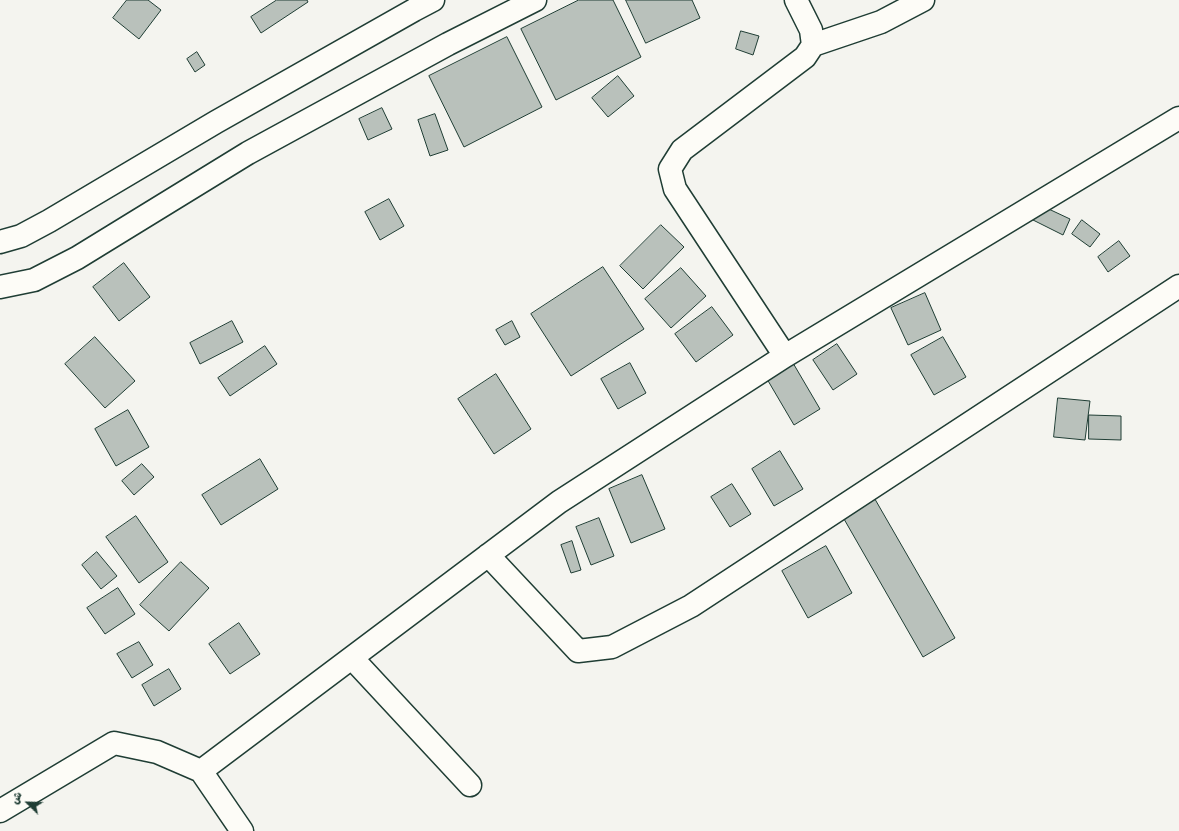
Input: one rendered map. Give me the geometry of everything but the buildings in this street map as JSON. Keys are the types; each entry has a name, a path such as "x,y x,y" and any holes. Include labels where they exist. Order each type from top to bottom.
{"street":[{"path":"0,242 21,236 49,222 410,5 433,0"},
{"path":"0,287 34,280 76,258 248,153 448,44 535,0"},
{"path":"796,0 811,30 813,45"},
{"path":"785,356 675,189 670,169 682,150 805,57 813,45 881,22 923,0"},
{"path":"201,771 559,502 785,356 1179,118"},
{"path":"488,555 578,651 612,646 691,606 1179,286"},
{"path":"352,658 470,785"},
{"path":"0,811 114,743 157,752 201,771 242,831"}]}
